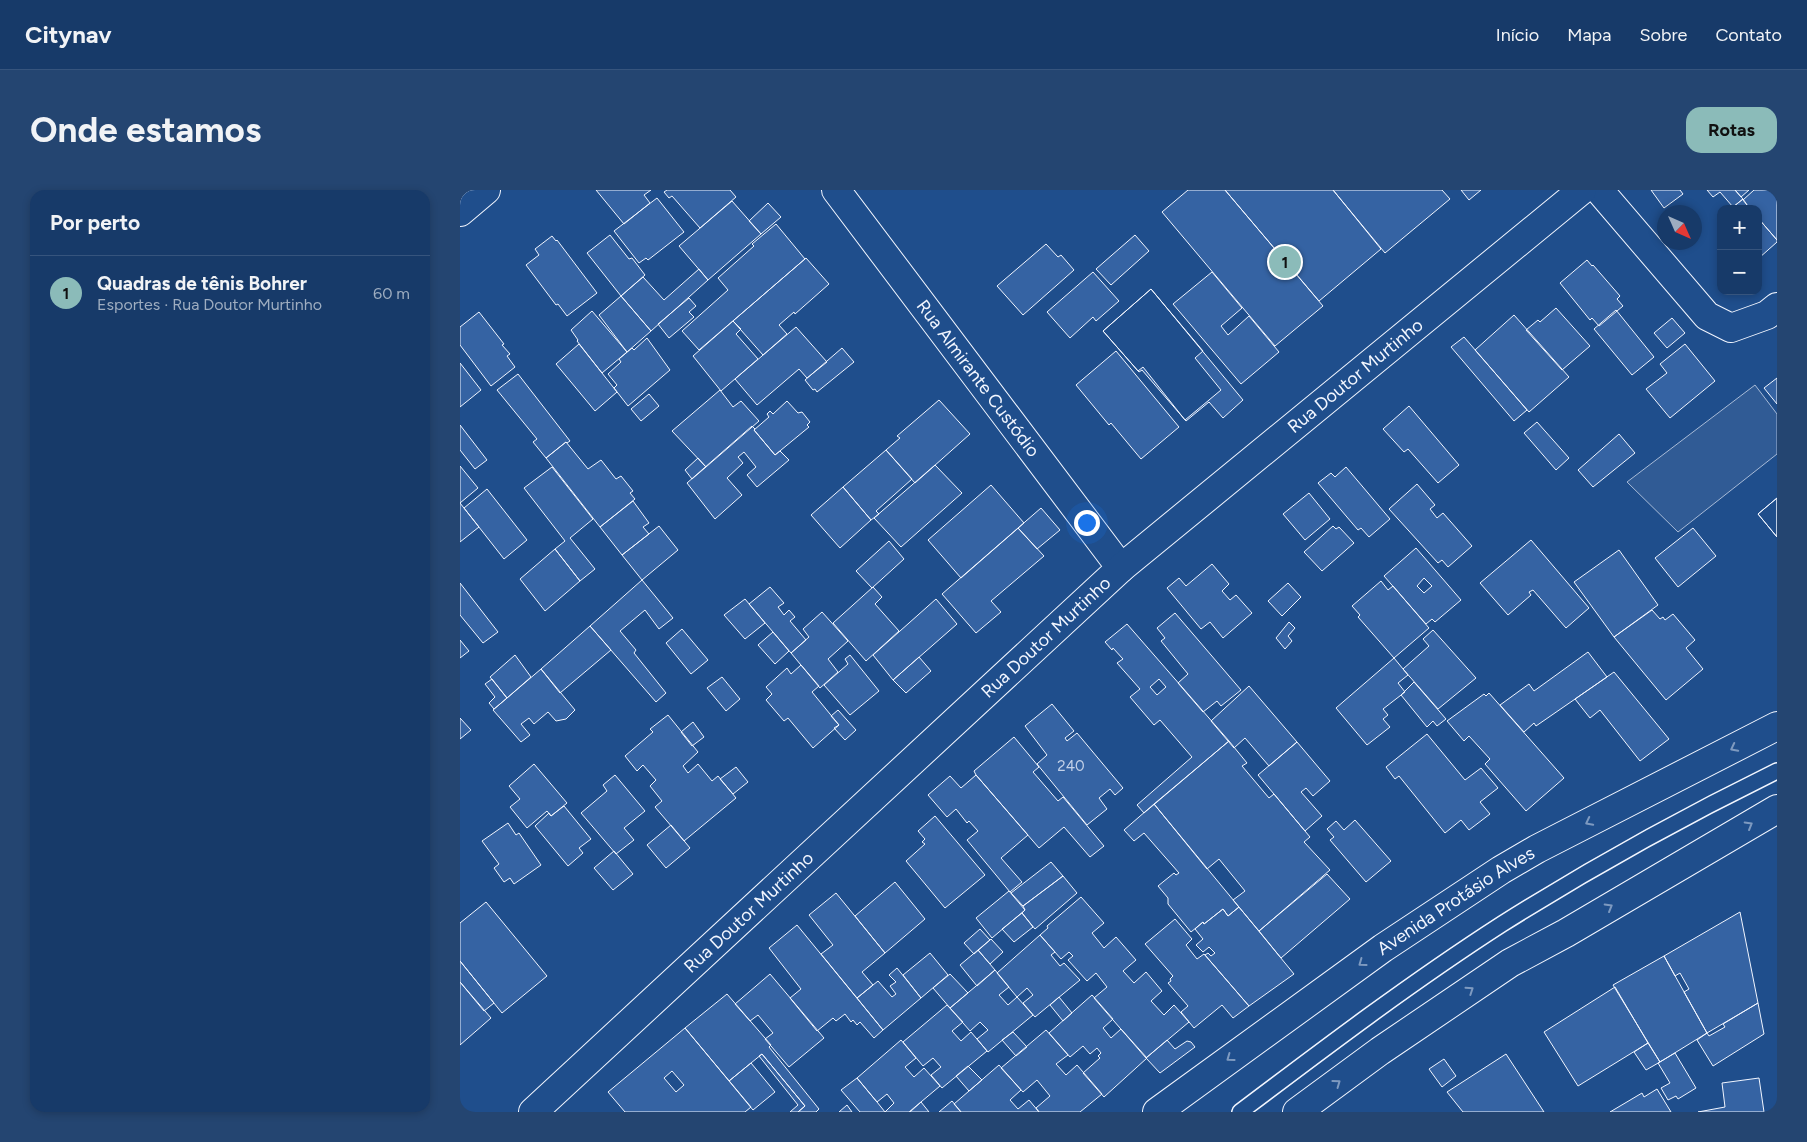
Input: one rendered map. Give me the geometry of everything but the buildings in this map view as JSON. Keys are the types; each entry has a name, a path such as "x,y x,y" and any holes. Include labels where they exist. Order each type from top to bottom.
{"street":[{"path":"460,212 486,190"},
{"name":"Rua Almirante Custódio","path":"836,190 1121,568"},
{"name":"Rua Doutor Murtinho","path":"533,1112 1121,568 1582,190"},
{"path":"1599,190 1707,316 1731,328 1767,315 1777,307"},
{"name":"Avenida Protásio Alves","path":"1157,1112 1176,1102 1383,948 1501,870 1537,849 1777,726"},
{"path":"1297,1112 1380,1051 1510,963 1566,933 1777,809"}],"lane":[{"path":"1240,1112 1368,1015 1501,926 1545,898 1650,838 1777,770"}],"shaded area":[{"path":"1755,385 1777,414 1777,454 1678,532 1627,482"}],"place":[{"name":"Quadras de tênis Bohrer","path":"1285,262"}]}
